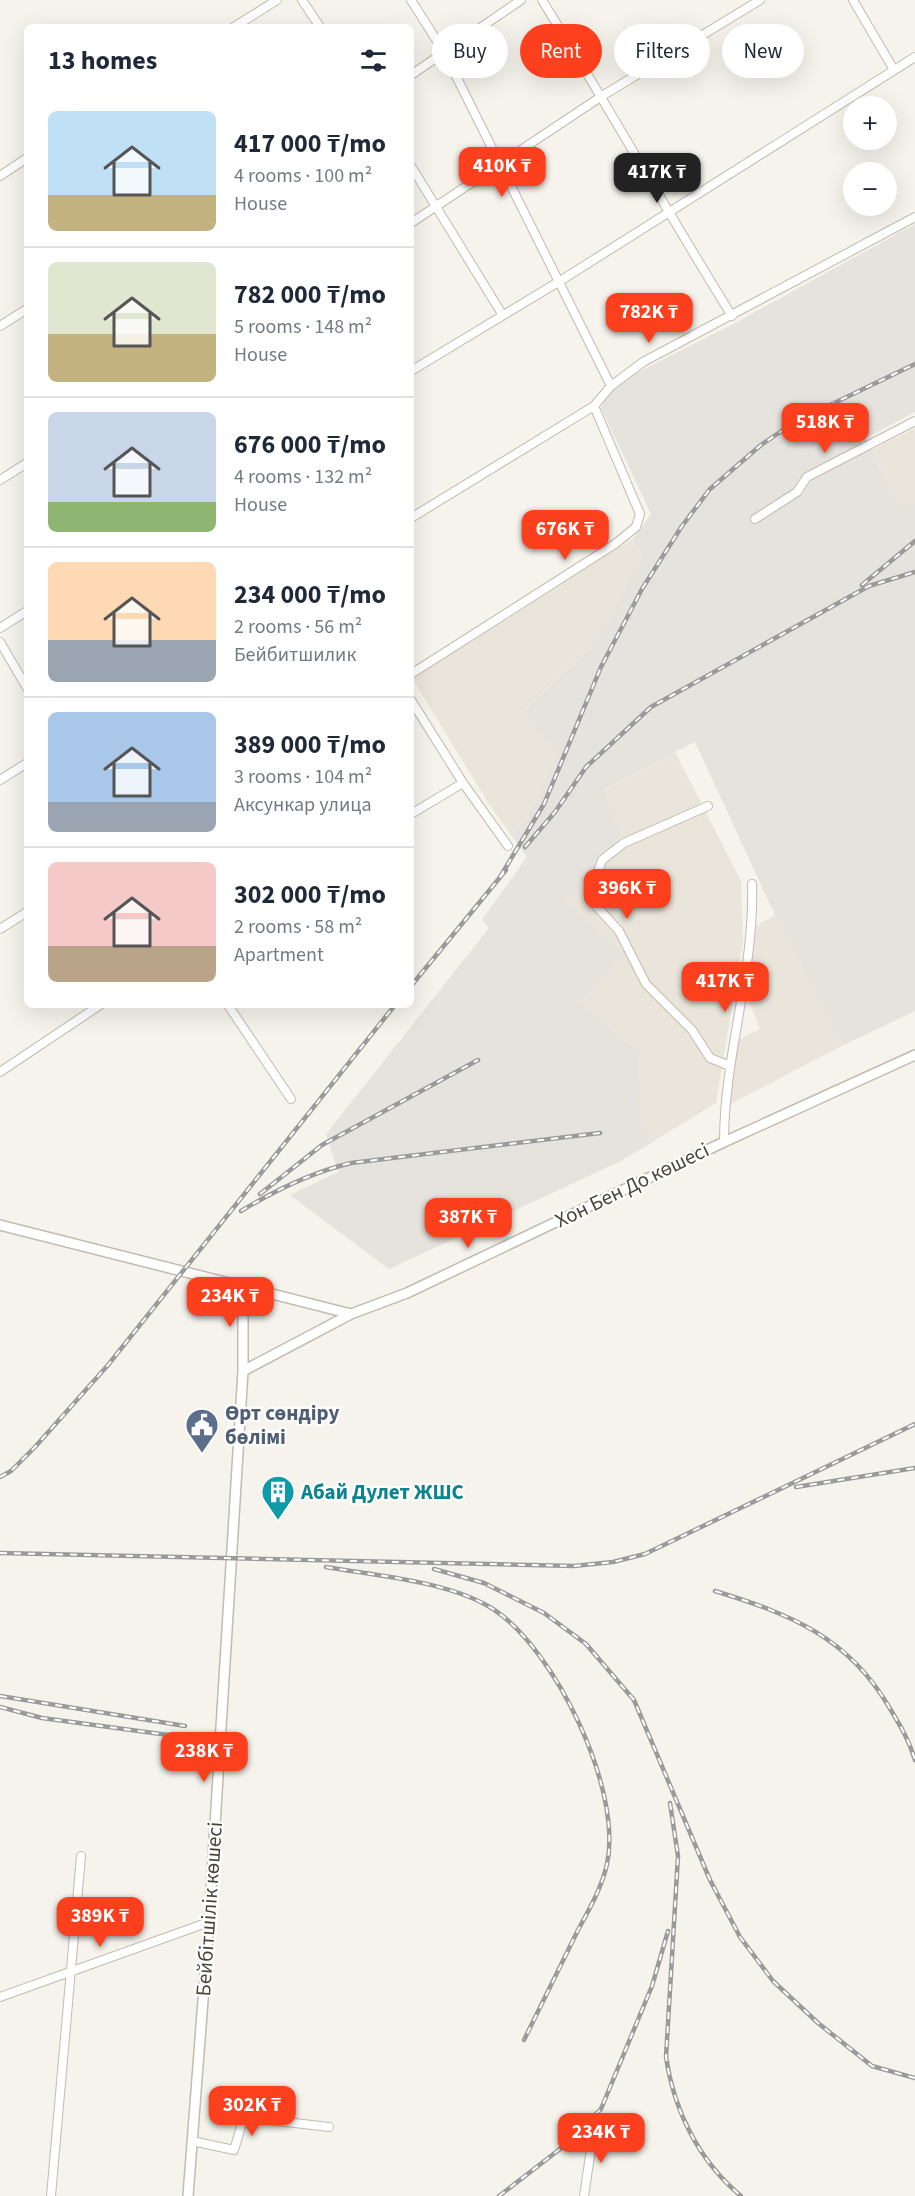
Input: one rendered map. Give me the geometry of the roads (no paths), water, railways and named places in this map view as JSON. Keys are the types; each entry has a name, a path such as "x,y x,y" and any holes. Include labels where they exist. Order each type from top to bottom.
{"street":[{"path":"239,24 277,0"},
{"path":"302,0 318,24"},
{"path":"411,0 432,33"},
{"path":"485,24 521,0"},
{"path":"542,0 602,96 668,213 732,316"},
{"path":"414,221 499,162 602,96 760,0"},
{"path":"853,0 894,70"},
{"path":"414,369 560,281 915,57"},
{"path":"414,73 432,60"},
{"path":"457,78 611,386"},
{"path":"0,176 24,160"},
{"path":"414,171 502,314"},
{"path":"414,516 594,406 611,386 643,362 915,217"},
{"path":"0,326 24,311"},
{"path":"414,672 615,544 636,526 640,514 594,406"},
{"path":"755,519 797,492 807,477 915,421"},
{"path":"0,480 24,465"},
{"path":"0,628 24,613"},
{"path":"0,642 24,683"},
{"path":"414,705 463,783 507,846"},
{"path":"0,780 24,766"},
{"path":"414,812 463,783"},
{"path":"708,806 624,843 602,860 589,898 619,931 646,984 692,1030 710,1058 730,1066"},
{"path":"724,1142 730,1066 753,912 752,884"},
{"path":"0,928 24,914"},
{"path":"0,1072 96,1008"},
{"path":"230,1008 291,1100"},
{"name":"Хон Бен До көшесі","path":"243,1371 351,1314 407,1293 724,1142 915,1055"},
{"path":"0,1225 351,1314"},
{"name":"Бейбітшілік көшесі","path":"188,2196 243,1371 243,1286"},
{"path":"51,2196 81,1856"},
{"path":"0,1997 208,1922"},
{"path":"192,2141 234,2150 244,2117 329,2127"},
{"path":"584,2196 594,2129"}],"railway":[{"path":"500,877 544,804 601,667 642,589 682,526 710,489 761,445 795,422 915,364"},
{"path":"862,585 915,541"},
{"path":"525,847 555,812 586,767 651,707 869,586 915,572"},
{"path":"414,982 506,870"},
{"path":"0,1477 11,1471 35,1447 108,1365 393,1008"},
{"path":"260,1194 322,1145 478,1060"},
{"path":"241,1211 294,1183 322,1171 351,1163 600,1133"},
{"path":"0,1553 574,1566 613,1562 645,1554 915,1424"},
{"path":"796,1487 915,1468"},
{"path":"326,1567 434,1586 456,1592 493,1609 516,1628 539,1655 561,1688 579,1724 594,1761 605,1799 609,1833 607,1864 595,1898 524,2040"},
{"path":"434,1569 484,1583 544,1613 586,1644 634,1700 710,1880 740,1937 773,1981 818,2023 872,2066 915,2078"},
{"path":"715,1591 792,1619 815,1631 836,1646 873,1683 900,1726 915,1760"},
{"path":"0,1696 185,1726"},
{"path":"0,1707 42,1718 183,1737"},
{"path":"670,1803 678,1856 666,2057 675,2097 691,2134 713,2167 741,2196"},
{"path":"499,2196 560,2149 601,2109 652,1986 668,1931"}],"place":[{"name":"Өрт сөндіру бөлімі","path":"202,1454"},
{"name":"Абай Дулет ЖШС","path":"278,1521"}]}
